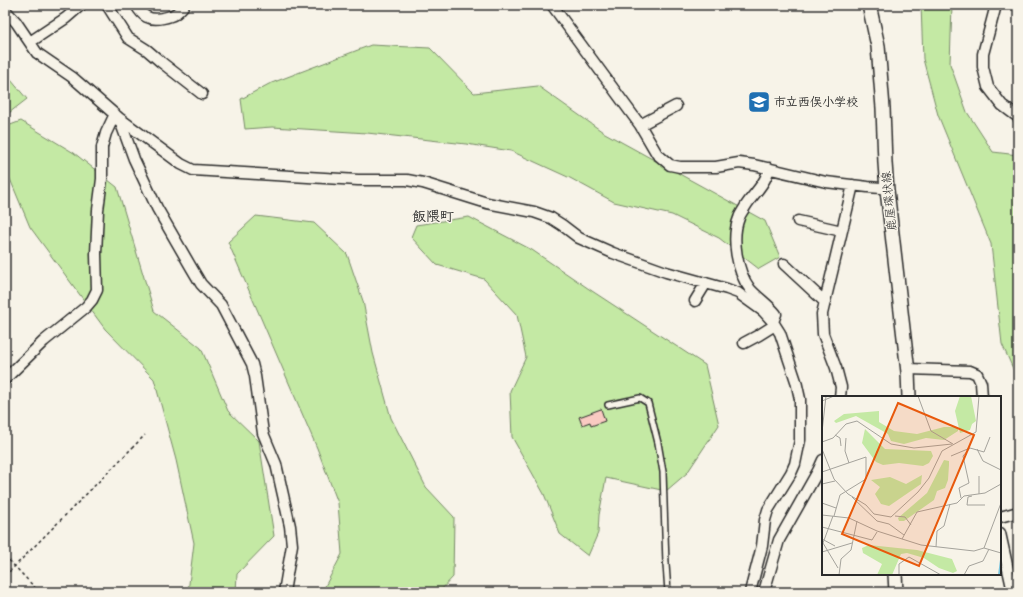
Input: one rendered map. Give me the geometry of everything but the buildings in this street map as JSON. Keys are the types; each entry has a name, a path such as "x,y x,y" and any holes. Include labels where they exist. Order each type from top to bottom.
{"main road":[{"name":"鹿屋環状線","path":"869,5 878,54 883,108 887,190 908,369 909,396"},
{"path":"895,575 896,592"}],"street":[{"path":"30,42 66,18 81,5"},
{"path":"107,5 128,38 147,50 202,94"},
{"path":"136,5 140,12 148,18 156,20 173,16 180,11 184,5"},
{"path":"552,5 640,125 656,154 670,165 680,167 716,167 739,163 768,168 826,182 881,188 887,190"},
{"path":"996,5 984,54 983,67 988,87 1002,105 1018,117"},
{"path":"5,10 16,22 37,53 72,77 117,116 181,164 193,170 358,180 407,180 423,183 487,203 534,212 551,218 579,238 613,253 666,272 738,293 763,311 774,323 780,333 796,381 800,399 800,440 795,464 791,473 768,510 764,520 762,546 750,592"},
{"path":"640,125 676,106"},
{"path":"5,379 44,341 86,308 97,290 96,254 98,210 102,179 102,147 106,133 117,116"},
{"path":"117,116 134,159 157,208 201,284 221,305 252,364 263,434 276,464 290,526 292,545 284,592"},
{"path":"744,343 759,335 774,323 776,314 772,308 750,289 744,280 736,254 736,232 738,218 766,178 768,168"},
{"path":"840,396 841,387 836,368 823,334 822,314 853,185"},
{"path":"798,221 842,230"},
{"path":"784,264 825,302"},
{"path":"695,301 706,283"},
{"path":"908,369 970,371 978,374 982,396"},
{"path":"764,592 779,540 822,462"},
{"path":"1001,517 1018,512"},
{"path":"1001,538 1013,592"}],"lane":[{"path":"608,405 640,398 648,403 658,443 663,472 668,592"}],"path":[{"path":"5,576 145,435"},
{"path":"5,556 39,592"}],"green space":[{"path":"921,5 952,5 950,64 967,112 993,152 1018,155 1018,380 1002,344 991,244 938,115 923,59"},
{"path":"371,45 430,48 474,93 538,86 603,132 765,221 780,257 759,269 719,238 672,215 614,202 570,178 511,151 466,144 367,133 272,127 245,129 241,99 269,84"},
{"path":"5,73 27,99 5,116"},
{"path":"21,121 74,153 117,187 154,311 201,348 228,411 259,441 274,536 237,574 236,592 188,592 194,543 176,460 154,379 105,329 30,227 5,167 5,127"},
{"path":"256,216 314,223 347,254 363,301 373,353 391,418 426,487 454,517 453,577 439,592 322,592 342,554 338,503 317,448 228,242"},
{"path":"469,217 532,250 705,365 719,425 687,473 666,491 606,478 599,515 598,533 588,556 560,534 544,494 512,437 510,391 526,357 517,315 484,279 437,265 411,237 416,225"}],"place":[{"name":"市立西俣小学校","path":"759,102"}],"district":[{"name":"飯隈町","path":"433,216"}]}
